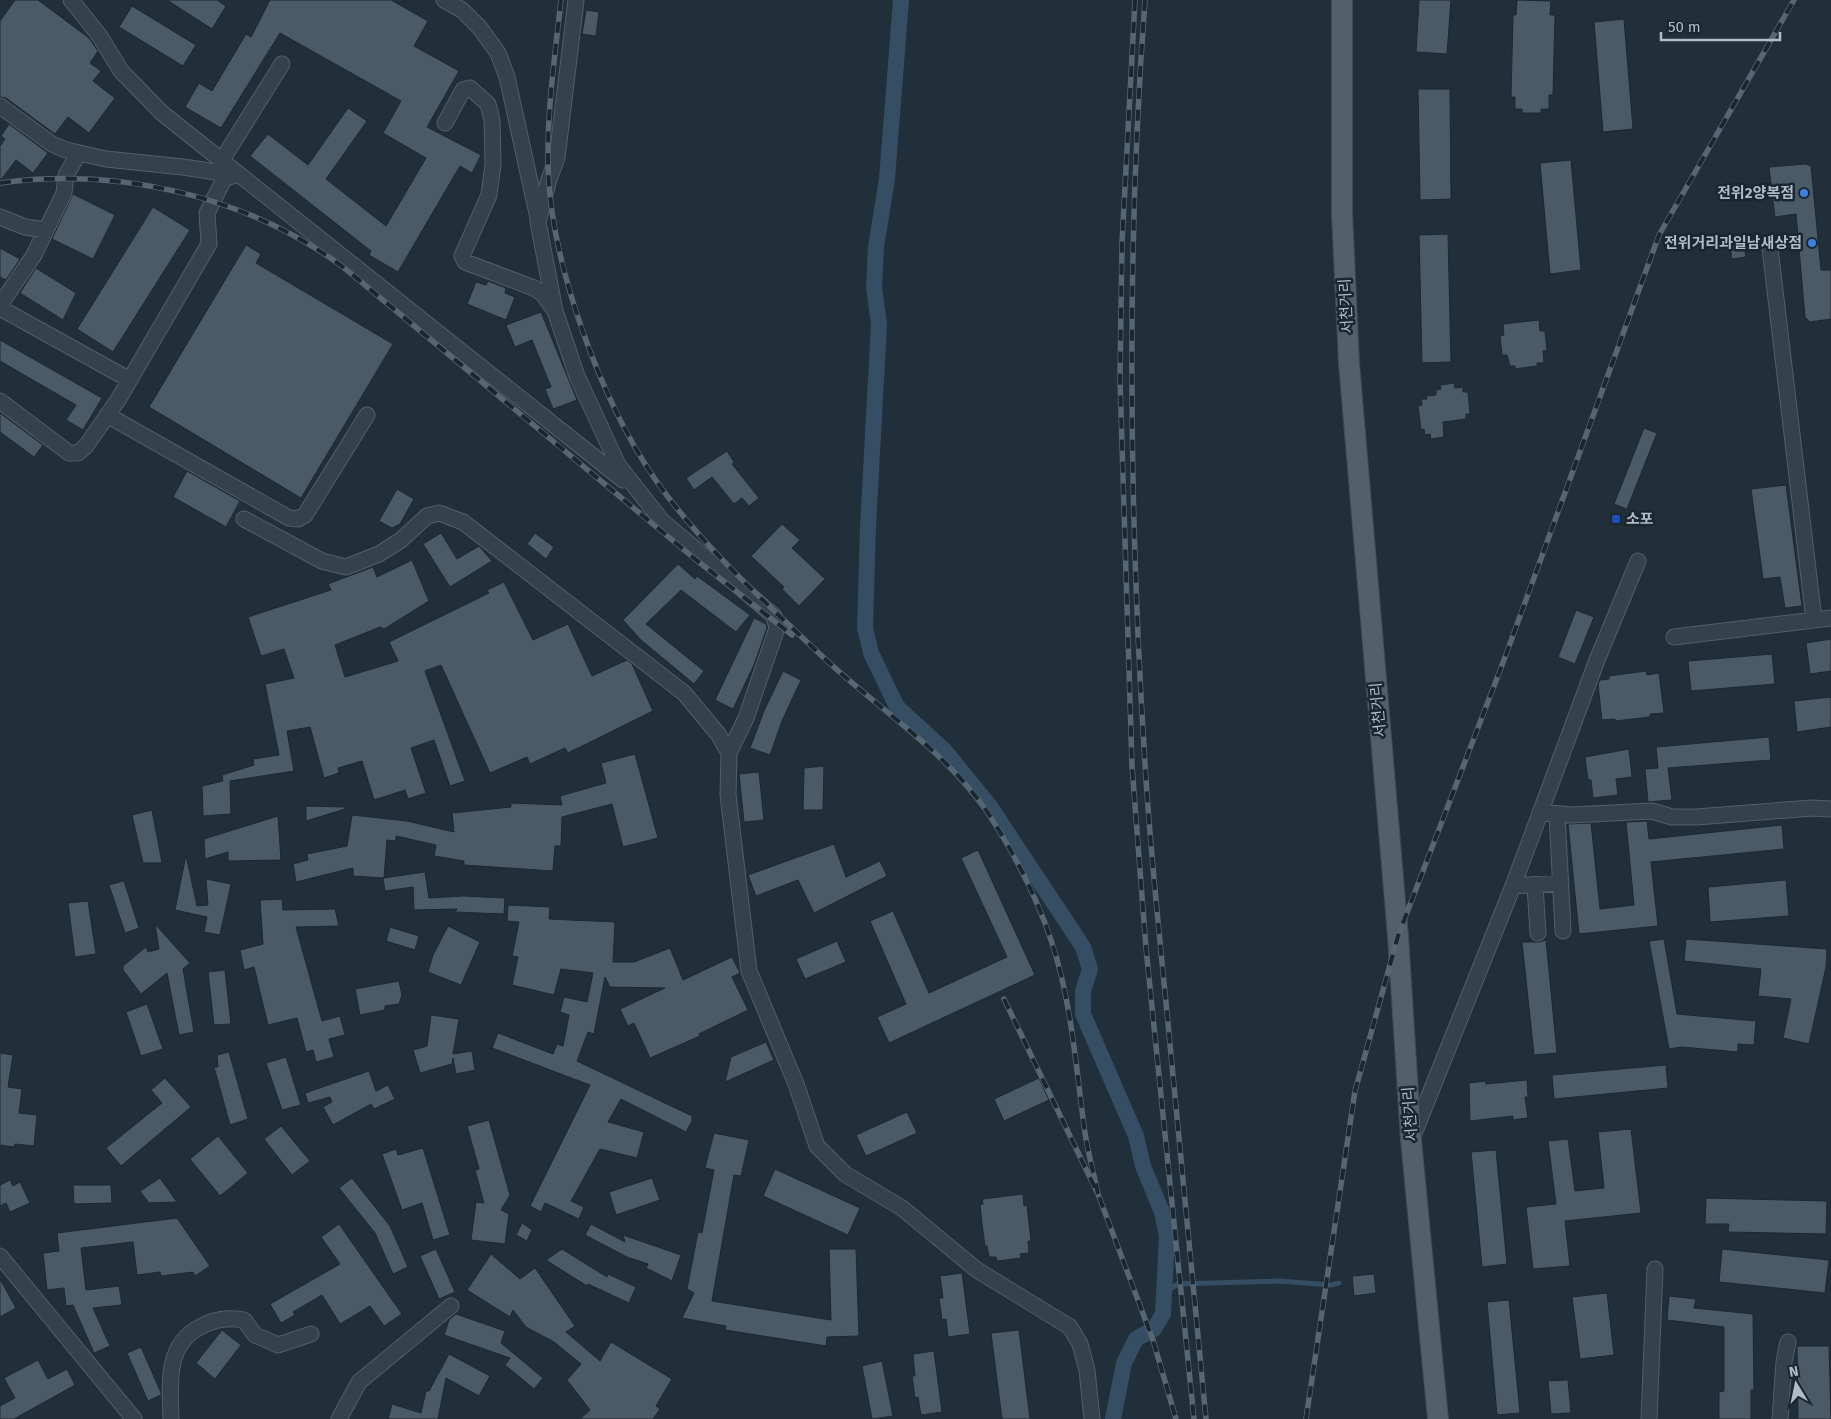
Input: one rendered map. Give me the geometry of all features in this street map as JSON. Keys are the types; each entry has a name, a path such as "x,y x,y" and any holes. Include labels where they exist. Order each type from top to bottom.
{"main road":[{"name":"서천거리","path":"1342,0 1342,213 1349,363 1398,936 1411,1140 1438,1419"}],"street":[{"path":"71,0 99,35 121,71 162,113 222,160 238,176 642,496"},
{"path":"444,0 462,10 480,28 498,53 507,78 555,311 577,376 614,456 662,521 774,616 777,628 746,718 729,753 728,795 750,971 796,1084 817,1146 845,1174 902,1208 977,1270 1070,1327 1080,1344 1087,1370 1092,1419"},
{"path":"538,222 549,179 557,158 576,0"},
{"path":"222,160 282,64"},
{"path":"445,123 463,90 470,88 488,104 492,120 493,164 489,195 462,256 465,262 534,288 543,294 555,311"},
{"path":"0,106 52,144 79,153 106,159 183,167 238,176"},
{"path":"79,153 66,175 64,194 34,255 0,307 130,380"},
{"path":"0,401 69,453 78,453 86,446 108,416 130,380 208,244 207,213 224,179 238,176"},
{"path":"0,217 25,227 46,230"},
{"path":"1770,248 1814,620"},
{"path":"108,416 289,518 298,519 305,515 367,415"},
{"path":"244,519 322,561 346,567 379,554 401,540 428,516 439,513 463,522 684,693 718,734 729,753"},
{"path":"1411,1140 1513,886 1597,660 1638,560"},
{"path":"1674,637 1831,618"},
{"path":"1540,812 1557,814 1652,811 1672,817 1696,818 1812,808 1831,809"},
{"path":"1557,814 1563,931"},
{"path":"1513,886 1561,884"},
{"path":"1535,886 1538,933"},
{"path":"1537,916 1562,913"},
{"path":"0,1256 134,1419"},
{"path":"1649,1419 1656,1269"},
{"path":"338,1419 359,1382 451,1306"},
{"path":"171,1419 172,1363 176,1350 190,1332 206,1323 227,1317 244,1320 255,1334 278,1345 311,1334"},
{"path":"1780,1419 1784,1362 1788,1342"}],"building":[{"path":"15,0 38,0 89,38 98,51 90,63 101,71 93,81 115,98 89,133 68,117 55,134 6,98 0,97 0,21"},
{"path":"167,0 217,0 226,6 212,29"},
{"path":"270,0 391,0 428,21 414,46 459,71 427,127 481,155 472,173 460,166 398,272 369,255 371,251 250,156 268,134 308,165 348,108 367,121 326,179 386,226 426,158 383,133 401,101 280,33 221,128 185,107 199,83 212,91 246,34 251,37"},
{"path":"1419,0 1451,0 1447,54 1416,52"},
{"path":"1517,0 1551,1 1550,15 1555,15 1553,95 1549,95 1549,109 1541,109 1541,113 1522,113 1522,109 1515,109 1515,97 1511,97 1513,15 1516,15"},
{"path":"132,6 196,45 183,66 119,27"},
{"path":"586,10 599,12 596,36 582,34"},
{"path":"1624,19 1633,129 1603,132 1594,22"},
{"path":"1418,89 1450,89 1451,199 1420,200"},
{"path":"9,124 48,153 33,173 16,160 0,181 0,146 5,139 1,136"},
{"path":"1571,160 1581,270 1550,274 1540,163"},
{"path":"1805,164 1811,166 1821,270 1831,270 1831,319 1810,322 1805,317 1796,214 1775,217 1769,167"},
{"path":"73,194 115,215 93,259 52,239"},
{"path":"153,207 190,230 113,352 77,329"},
{"path":"1448,234 1451,362 1422,363 1419,235"},
{"path":"1743,239 1746,257 1732,259 1729,242"},
{"path":"246,245 261,254 256,263 393,344 301,498 149,407"},
{"path":"0,248 20,259 6,280 0,277"},
{"path":"36,268 76,293 63,320 20,293"},
{"path":"488,281 506,288 505,293 515,297 506,320 467,304 476,282 486,285"},
{"path":"541,312 577,400 553,409 545,389 551,387 532,340 515,347 506,325"},
{"path":"1539,320 1540,331 1545,331 1547,350 1543,351 1544,363 1537,363 1537,366 1515,369 1515,366 1510,366 1507,355 1502,355 1500,336 1504,335 1503,324"},
{"path":"0,340 102,398 83,430 66,420 76,405 0,361"},
{"path":"1454,383 1455,388 1463,387 1463,392 1468,392 1470,414 1466,414 1466,419 1443,422 1444,437 1431,439 1430,434 1425,435 1424,429 1421,430 1418,406 1422,405 1421,399 1427,399 1426,396 1436,395 1436,390 1441,389 1440,385"},
{"path":"0,413 43,445 34,457 0,432"},
{"path":"1644,428 1657,433 1627,509 1614,504"},
{"path":"727,451 734,462 732,464 759,498 749,506 742,498 734,504 712,477 694,490 686,478"},
{"path":"187,471 240,501 226,527 173,497"},
{"path":"1786,485 1802,606 1785,608 1780,577 1763,579 1751,489"},
{"path":"397,489 414,499 400,524 392,528 379,521"},
{"path":"782,524 800,540 792,548 825,579 799,606 782,589 784,587 751,556"},
{"path":"441,533 457,559 479,546 492,561 450,587 423,544"},
{"path":"535,533 554,547 546,559 527,544"},
{"path":"412,560 429,601 384,629 380,627 335,645 345,677 398,661 389,642 489,593 487,590 504,582 533,640 568,624 592,676 627,660 632,664 653,711 568,753 565,748 530,764 527,757 490,773 441,665 425,671 465,781 450,786 434,740 411,748 426,793 408,799 405,790 374,800 362,761 338,768 339,773 324,778 310,727 287,731 294,771 230,781 231,814 203,816 202,786 223,781 222,775 254,765 253,759 279,755 265,684 294,678 284,649 261,656 248,617 331,590 328,584 373,567 377,577"},
{"path":"678,564 695,579 697,576 750,615 736,632 681,590 646,624 704,671 694,684 641,640 623,620"},
{"path":"1576,610 1594,617 1575,664 1558,657"},
{"path":"754,618 766,624 767,628 754,665 733,709 715,700"},
{"path":"1831,639 1831,671 1810,674 1806,643"},
{"path":"1772,654 1775,684 1691,691 1688,661"},
{"path":"783,671 801,680 782,721 770,755 750,748 764,711"},
{"path":"1646,671 1647,675 1659,673 1664,713 1650,714 1650,717 1615,721 1615,719 1602,720 1598,685 1600,680 1609,679 1609,676"},
{"path":"1831,697 1831,727 1797,732 1794,701"},
{"path":"1769,737 1771,760 1668,768 1672,800 1648,802 1645,769 1658,768 1656,747"},
{"path":"1629,749 1632,777 1616,779 1618,795 1593,798 1585,757"},
{"path":"635,754 658,838 623,847 612,804 562,817 561,846 555,846 553,871 464,865 464,861 434,856 436,845 396,836 396,841 387,840 384,878 353,876 353,868 296,882 293,864 308,860 307,854 347,846 352,815 407,821 454,832 452,813 511,807 511,803 562,805 560,796 606,783 601,763"},
{"path":"824,766 823,810 803,810 804,768"},
{"path":"759,772 764,820 744,822 739,774"},
{"path":"306,806 345,807 345,809 306,821"},
{"path":"152,810 162,863 143,863 132,815"},
{"path":"278,816 281,860 228,861 228,852 205,859 204,839"},
{"path":"1647,821 1649,839 1782,825 1784,849 1651,862 1658,926 1579,934 1568,824 1591,823 1600,909 1634,905 1626,822"},
{"path":"834,844 846,877 880,861 887,876 814,913 798,880 756,896 748,875"},
{"path":"978,850 1035,975 889,1043 877,1017 906,1004 870,921 893,911 929,993 1007,957 961,858"},
{"path":"186,855 197,906 208,905 206,879 231,884 220,935 204,932 207,917 175,910"},
{"path":"425,872 429,898 463,896 505,898 504,914 455,912 457,909 414,910 413,887 385,891 383,878"},
{"path":"1786,880 1789,916 1710,922 1708,887"},
{"path":"124,881 139,928 125,933 109,885"},
{"path":"282,899 283,910 335,909 339,926 296,927 322,1021 340,1016 345,1035 329,1039 334,1057 316,1062 313,1050 306,1052 297,1018 268,1025 254,967 244,970 240,950 263,944 260,900"},
{"path":"88,901 96,954 75,957 68,903"},
{"path":"508,905 550,907 549,919 615,922 613,962 634,962 670,948 683,980 732,957 740,973 732,977 748,1010 699,1034 700,1036 650,1058 634,1023 628,1026 620,1009 665,988 610,987 605,977 594,1034 588,1032 577,1061 692,1116 692,1121 686,1132 621,1099 608,1122 644,1132 637,1158 600,1149 571,1201 584,1207 579,1219 545,1203 541,1212 530,1206 590,1085 492,1048 498,1033 553,1054 557,1044 563,1046 569,1015 560,1012 564,997 587,1002 593,973 561,969 554,995 512,985 518,957 512,956 519,922 507,921"},
{"path":"155,924 190,963 183,969 194,1032 179,1035 167,973 141,994 123,970 123,966 146,947 148,952 159,949"},
{"path":"448,926 480,942 461,985 428,972 433,955"},
{"path":"390,927 419,936 415,950 386,941"},
{"path":"1664,939 1677,1014 1756,1021 1754,1045 1738,1044 1738,1052 1681,1047 1669,1049 1649,941"},
{"path":"1686,939 1827,949 1826,967 1809,1044 1783,1038 1791,999 1758,996 1761,969 1684,961"},
{"path":"1546,940 1557,1053 1534,1055 1522,942"},
{"path":"837,941 846,962 805,979 796,959"},
{"path":"225,970 231,1024 214,1025 208,972"},
{"path":"399,981 402,995 399,1004 385,1006 385,1010 360,1015 355,989"},
{"path":"147,1004 163,1049 141,1056 126,1012"},
{"path":"431,1015 459,1019 453,1054 472,1051 475,1070 456,1074 453,1058 452,1064 420,1073 413,1050 427,1046"},
{"path":"766,1042 774,1060 725,1082 731,1057"},
{"path":"229,1052 248,1119 230,1125 214,1067 218,1067 217,1055"},
{"path":"0,1053 13,1055 8,1087 22,1089 19,1113 37,1115 34,1146 15,1144 14,1147 0,1145"},
{"path":"286,1057 301,1105 282,1110 266,1063"},
{"path":"1666,1065 1668,1088 1554,1099 1552,1075"},
{"path":"369,1071 376,1091 388,1085 395,1099 374,1109 371,1104 333,1125 323,1107 332,1102 330,1097 308,1103 305,1093"},
{"path":"165,1078 191,1107 121,1166 106,1148 162,1103 151,1090"},
{"path":"1039,1078 1049,1100 1004,1121 994,1099"},
{"path":"1527,1080 1528,1097 1525,1097 1528,1118 1513,1120 1513,1116 1470,1121 1469,1083 1485,1081 1486,1084"},
{"path":"907,1112 917,1133 866,1156 856,1135"},
{"path":"489,1120 510,1195 501,1210 509,1214 505,1244 471,1240 476,1202 484,1203 475,1170 479,1169 467,1126"},
{"path":"281,1126 310,1161 292,1175 264,1139"},
{"path":"1631,1129 1641,1213 1565,1221 1570,1266 1533,1269 1526,1207 1556,1204 1548,1141 1568,1139 1575,1191 1604,1188 1598,1132"},
{"path":"714,1133 749,1140 741,1176 734,1175 712,1301 831,1320 829,1249 856,1249 859,1336 827,1337 826,1346 725,1330 726,1326 682,1318 694,1293 687,1289 698,1232 702,1233 714,1170 705,1168"},
{"path":"218,1136 248,1173 220,1196 190,1159"},
{"path":"423,1148 450,1235 433,1240 422,1203 402,1210 382,1154 396,1149 398,1155"},
{"path":"1496,1150 1507,1264 1482,1267 1471,1152"},
{"path":"775,1169 860,1208 848,1235 763,1196"},
{"path":"160,1178 177,1202 149,1203 140,1191"},
{"path":"352,1178 390,1226 408,1267 393,1274 375,1233 339,1188"},
{"path":"652,1178 660,1200 616,1215 609,1192"},
{"path":"10,1180 13,1186 20,1182 30,1203 10,1212 6,1203 0,1206 0,1185"},
{"path":"73,1185 111,1185 112,1203 74,1204"},
{"path":"1023,1194 1024,1206 1027,1205 1031,1241 1028,1241 1029,1253 1020,1254 1021,1258 997,1261 996,1257 989,1257 987,1246 985,1246 980,1205 983,1204 982,1199"},
{"path":"1706,1198 1827,1201 1826,1234 1728,1232 1729,1224 1705,1224"},
{"path":"177,1218 210,1266 195,1276 193,1272 161,1276 160,1272 137,1275 133,1242 81,1248 86,1290 119,1286 122,1305 93,1308 110,1346 94,1353 73,1305 66,1306 64,1288 47,1290 43,1253 59,1251 57,1233"},
{"path":"522,1223 532,1230 527,1241 516,1235"},
{"path":"339,1224 402,1314 384,1326 370,1306 340,1324 322,1295 293,1312 295,1315 281,1323 270,1304 340,1264 321,1237"},
{"path":"591,1224 625,1242 623,1235 681,1255 672,1281 646,1268 648,1264 627,1257 585,1235"},
{"path":"436,1249 455,1292 439,1299 420,1256"},
{"path":"562,1249 607,1277 608,1274 636,1287 629,1303 588,1284 587,1286 546,1260"},
{"path":"1722,1249 1829,1260 1825,1293 1719,1282"},
{"path":"491,1254 520,1279 535,1268 575,1326 566,1332 600,1361 611,1342 672,1379 656,1406 660,1409 653,1419 580,1419 590,1410 567,1380 581,1364 554,1342 526,1327 513,1310 510,1317 467,1290"},
{"path":"962,1273 970,1334 948,1337 946,1319 942,1320 939,1298 943,1298 940,1276"},
{"path":"1374,1274 1376,1293 1354,1296 1352,1276"},
{"path":"0,1279 16,1308 0,1317"},
{"path":"1607,1293 1614,1355 1580,1359 1572,1297"},
{"path":"1669,1296 1696,1299 1694,1308 1753,1314 1754,1390 1751,1390 1751,1419 1719,1419 1719,1392 1724,1391 1724,1327 1667,1320"},
{"path":"1509,1300 1520,1413 1497,1415 1487,1302"},
{"path":"456,1314 505,1331 501,1343 543,1378 534,1389 505,1365 510,1358 444,1335 449,1320"},
{"path":"222,1330 241,1345 215,1379 196,1363"},
{"path":"1019,1330 1030,1419 1002,1419 991,1333"},
{"path":"1797,1346 1829,1346 1831,1419 1798,1419"},
{"path":"141,1347 161,1393 161,1395 148,1401 127,1353"},
{"path":"934,1351 942,1412 921,1415 918,1397 915,1398 912,1376 915,1376 913,1354"},
{"path":"449,1354 490,1376 479,1396 446,1378 438,1419 388,1419 392,1404 421,1413 426,1391 429,1391"},
{"path":"38,1360 48,1379 67,1369 75,1385 14,1419 0,1419 0,1406 15,1398 4,1378"},
{"path":"882,1361 893,1416 872,1419 862,1366"},
{"path":"1568,1380 1571,1413 1551,1414 1548,1381"}],"waterway":[{"path":"901,0 887,179 876,247 874,287 879,324 868,527 865,628 871,653 897,707 945,751 989,805 1083,947 1090,969 1083,991 1083,1014 1136,1136 1143,1166 1162,1212 1167,1236 1163,1314 1154,1329 1136,1339 1124,1363 1113,1419"},
{"path":"1165,1292 1178,1284 1279,1281 1331,1285 1339,1283"}],"railway":[{"path":"561,0 549,124 548,165 551,203 558,244 569,287 582,330 598,372 636,449 657,482 694,529 757,595 823,657 952,769 971,790 998,828 1032,892 1059,966 1073,1037 1086,1141 1098,1194"},
{"path":"1135,0 1122,243 1120,380 1132,766 1146,948 1194,1419"},
{"path":"1145,0 1139,95 1132,286 1133,478 1140,669 1152,858 1206,1419"},
{"path":"1306,1419 1355,1091 1398,936 1504,660 1659,235 1794,0"},
{"path":"0,183 44,179 88,179 133,183 177,192 220,204 262,220 302,240 352,274 695,559 792,635"},
{"path":"1004,999 1098,1194 1153,1340 1176,1419"}],"place":[{"name":"전위2양복점","path":"1804,193"},
{"name":"전위거리과일남새상점","path":"1812,243"},
{"name":"소포","path":"1616,519"}]}
